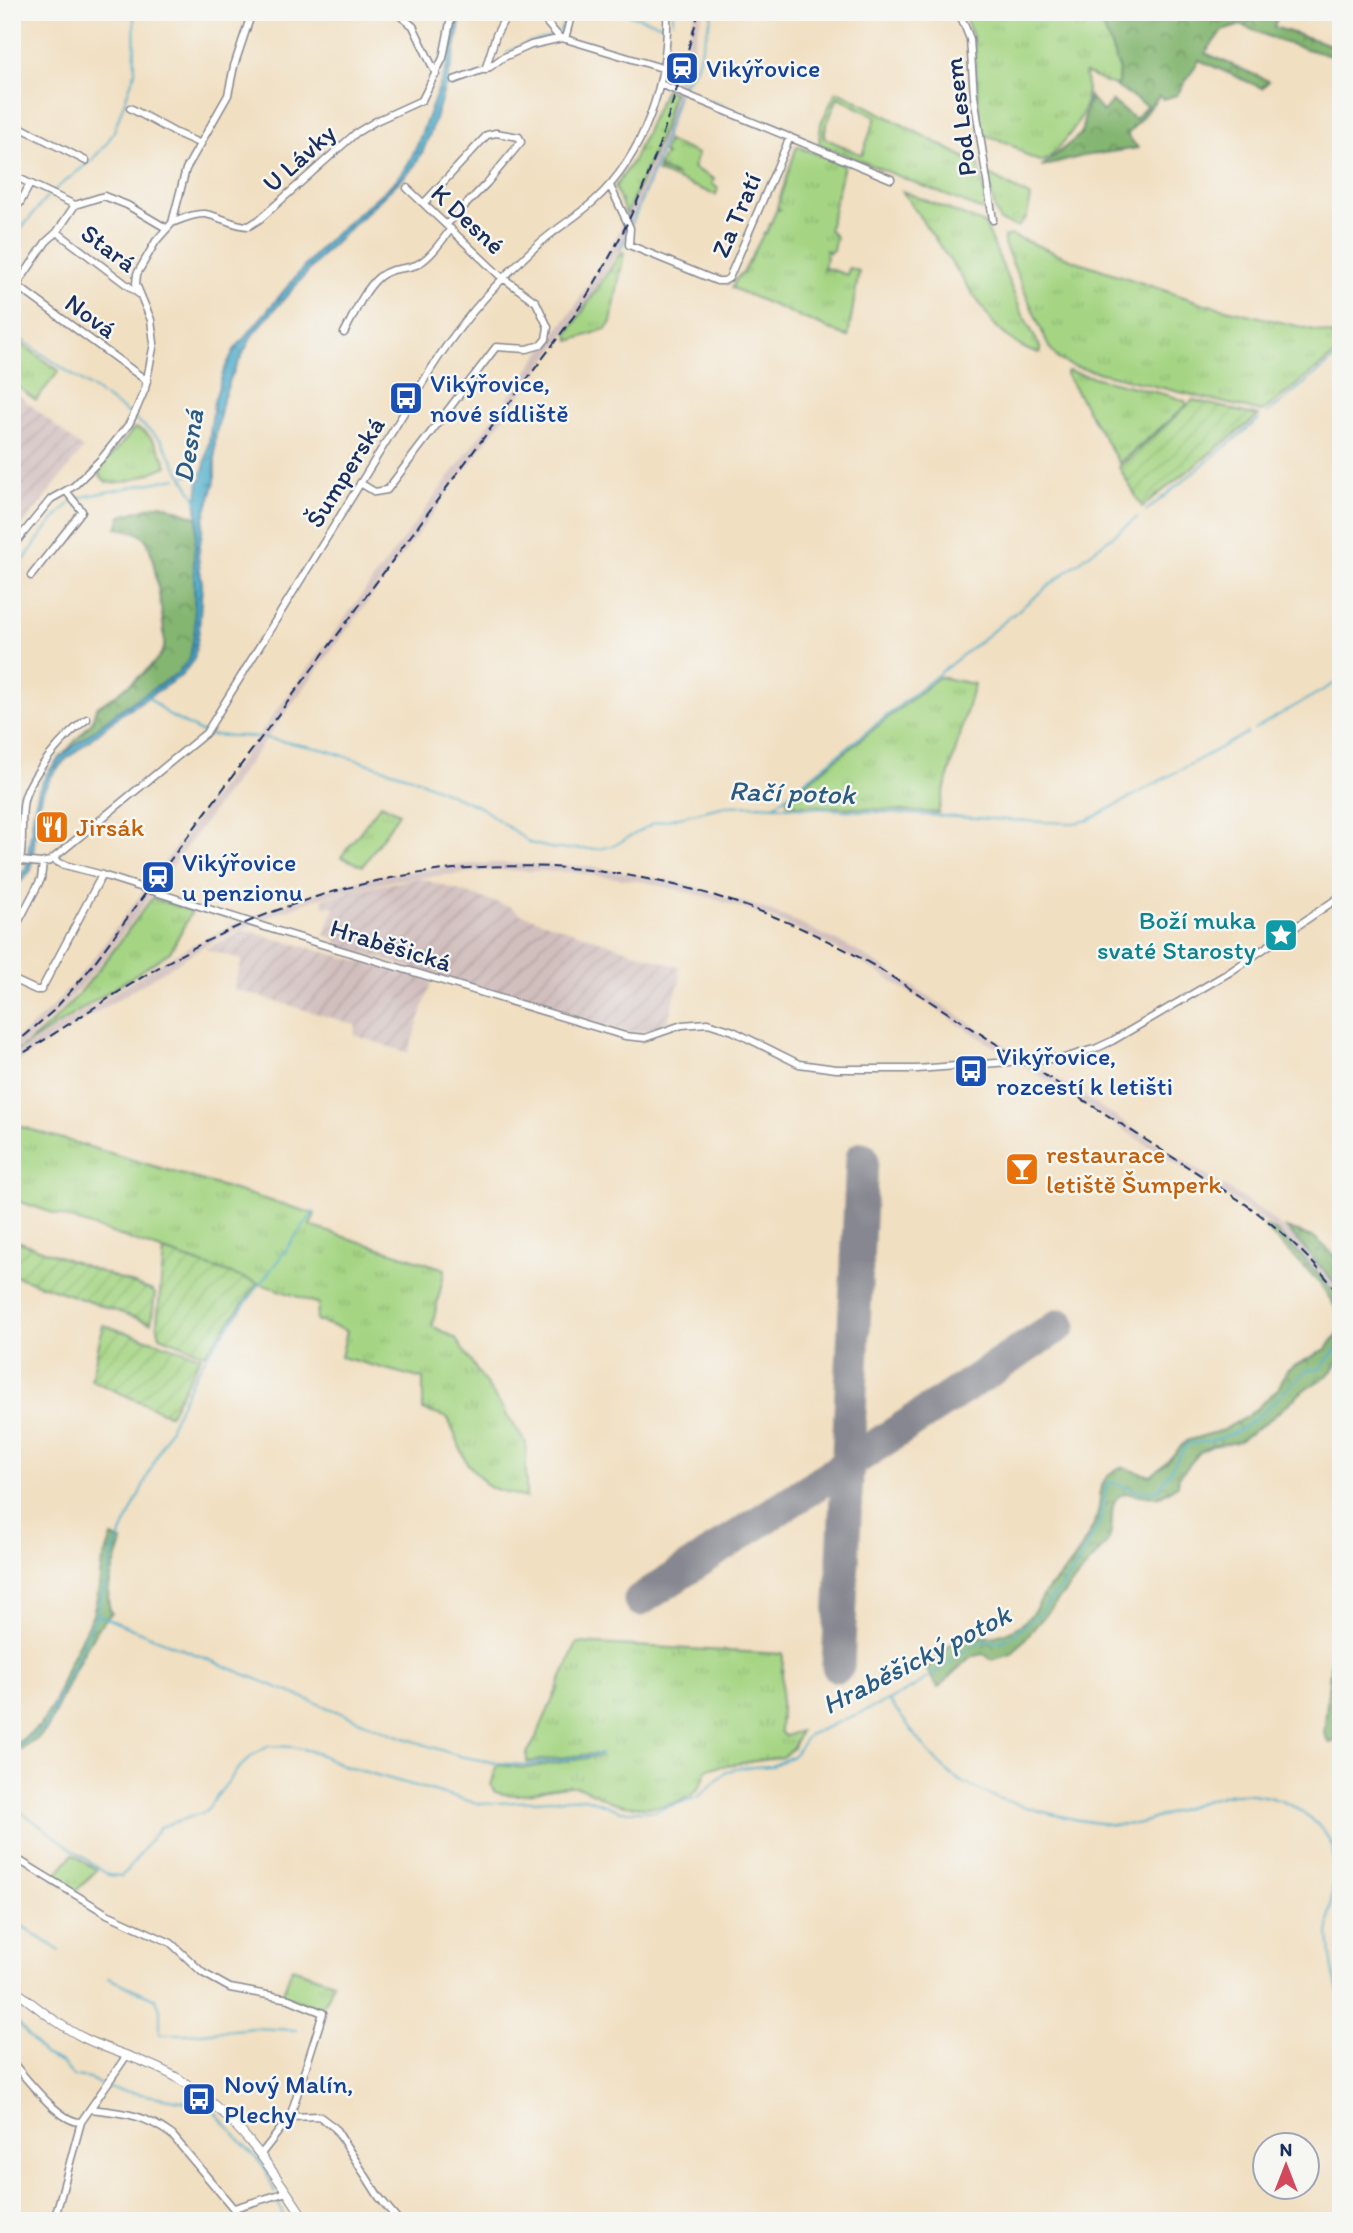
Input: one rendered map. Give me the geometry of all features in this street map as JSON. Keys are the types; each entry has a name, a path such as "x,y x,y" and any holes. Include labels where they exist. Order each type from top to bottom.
{"main road":[{"path":"12,1987 53,2019 86,2039 154,2065 208,2098 261,2154 281,2194 306,2221"}],"street":[{"path":"12,547 51,499 74,486 102,458 136,410 147,381 155,343 151,320 139,294 136,274 156,241 169,226 186,169 228,95 234,66 252,12"},
{"path":"395,12 413,26 436,74"},
{"path":"436,74 448,40 452,12"},
{"path":"487,68 496,35 508,12"},
{"path":"542,12 560,36"},
{"path":"560,36 572,12"},
{"name":"Šumperská","path":"43,863 52,859 204,734 443,350 468,317 530,251 610,186 632,155 660,84 667,38 667,12"},
{"name":"Pod Lesem","path":"959,12 970,39 974,96 993,220"},
{"path":"454,80 487,68 526,47 560,36 662,68"},
{"name":"U Lávky","path":"169,226 188,217 205,214 231,224 249,226 356,133 422,100 436,74"},
{"path":"660,84 891,179"},
{"path":"130,108 201,144"},
{"path":"12,123 86,161"},
{"path":"344,333 368,290 380,276 393,269 424,260 521,142 519,137 496,133 486,135 424,203"},
{"name":"Za Tratí","path":"610,186 630,228 629,245 717,281 724,281 729,278 790,138"},
{"path":"12,174 75,205 104,196 169,226"},
{"path":"12,205 16,207 20,204 30,184"},
{"name":"K Desné","path":"360,483 378,492 389,488 496,347 535,348 546,339 548,327 536,302 504,278 407,188"},
{"name":"Stará","path":"15,284 75,205"},
{"name":"Stará","path":"57,232 139,294"},
{"name":"Nová","path":"15,284 147,381"},
{"path":"31,576 82,511 66,491"},
{"path":"19,861 24,801 29,789 62,739 87,719"},
{"path":"12,852 19,861 43,863 41,879 12,933"},
{"name":"Hraběšická","path":"52,859 268,928 625,1036 645,1038 682,1025 708,1023 721,1026 791,1061 836,1069 956,1067 1064,1058 1112,1041 1230,972 1341,896"},
{"path":"12,979 41,990 102,875"},
{"path":"12,1856 107,1913 171,1944 203,1973 230,1988 289,1999 323,2012 290,2117 261,2154"},
{"path":"54,2221 81,2122 127,2055"},
{"path":"12,2062 61,2114 76,2123 81,2122"},
{"path":"90,2109 126,2112 159,2125 177,2138 244,2221"},
{"path":"290,2117 319,2116 335,2128 379,2197 399,2221"},
{"path":"234,2208 281,2194"}],"shaded area":[{"path":"695,12 703,12 669,130 650,183 621,246 581,313 97,968 56,1014 12,1053 12,1043 51,1009 90,963 574,308 614,242 643,180"},
{"path":"12,389 83,449 13,538 12,537"},
{"path":"494,863 588,866 683,883 774,912 844,944 1262,1211 1294,1238 1326,1271 1341,1290 1341,1302 1303,1257 1242,1206 876,971 771,918 715,899 646,882 567,872 494,870 395,880 323,897 273,915 204,946 12,1065 12,1056 173,955 230,926 321,890 376,876 455,865"},
{"path":"419,878 511,907 521,914 679,967 680,980 667,1023 662,1027 641,1032 624,1032 338,946 336,939 324,935 334,909 333,906 324,907 323,899 354,890"},
{"path":"244,930 432,981 408,1053 354,1035 356,1025 233,989 242,960 205,949"}],"green space":[{"path":"962,12 1078,12 1104,28 1119,68 1118,85 1085,73 1085,103 1076,124 1065,141 1046,160 1032,158 1011,145 981,134 973,36"},
{"path":"1078,12 1279,12 1274,27 1341,48 1341,59 1279,41 1241,25 1222,31 1205,53 1269,81 1262,88 1199,60 1177,95 1164,99 1159,96 1127,135 1138,148 1083,156 1041,167 1081,134 1089,96 1103,112 1112,101 1135,119 1147,106 1115,86 1118,84 1119,68 1104,28"},
{"path":"665,89 673,92 663,130 626,215 615,187 634,159"},
{"path":"836,92 842,93 979,165 987,208 985,211 819,144 821,123","holes":["838,97 876,117 862,155 824,138"]},
{"path":"667,141 698,154 693,168 714,179 712,184 718,188 716,195 657,172 658,169 678,176 658,167 666,155 663,152"},
{"path":"797,146 844,165 829,229 836,237 833,250 829,253 825,251 827,258 823,270 827,268 847,275 849,268 859,271 848,337 732,288 764,233 766,234 777,209 781,210 777,207"},
{"path":"987,174 1031,197 1027,216 1018,227 1000,221"},
{"path":"902,191 985,224 1021,311 1040,347 1040,353 1021,346 993,323"},
{"path":"1011,235 1073,260 1205,304 1339,336 1341,350 1262,412 1072,366 1058,359 1048,345 1004,244 1004,237"},
{"path":"621,252 624,253 611,322 606,329 570,341 568,334"},
{"path":"12,337 59,371 36,400 12,383"},
{"path":"1068,371 1171,396 1185,401 1187,405 1119,463 1066,374"},
{"path":"1193,400 1258,416 1142,507 1119,467"},
{"path":"134,428 150,437 167,466 130,481 106,482 99,474 99,469"},
{"path":"161,504 198,518 194,557 195,629 190,658 178,673 117,712 61,757 92,722 96,708 145,672 164,647 159,592 149,547 140,535 117,528 121,516"},
{"path":"939,677 974,684 938,813 789,804 787,801 790,796"},
{"path":"381,804 399,813 363,866 341,857"},
{"path":"152,898 192,911 170,952 14,1053 35,1038 72,1002"},
{"path":"12,1124 315,1214 310,1226 445,1269 432,1326 455,1338 526,1443 526,1498 489,1487 466,1462 448,1418 423,1410 423,1379 341,1357 347,1331 316,1320 319,1304 12,1199"},
{"path":"1264,1227 1274,1230 1331,1289 1341,1302 1341,1316 1319,1282"},
{"path":"1286,1228 1315,1238 1341,1261 1341,1290"},
{"path":"12,1239 153,1291 155,1294 151,1323 12,1275"},
{"path":"164,1251 258,1283 205,1354 160,1336 157,1324"},
{"path":"103,1325 201,1356 169,1415 91,1380"},
{"path":"1341,1330 1341,1360 1327,1376 1304,1390 1238,1442 1212,1446 1200,1452 1179,1477 1178,1484 1164,1494 1154,1497 1130,1493 1120,1495 1112,1508 1111,1532 1107,1543 1012,1654 992,1660 984,1654 970,1657 938,1688 926,1669 946,1648 967,1633 985,1637 1004,1634 1020,1625 1034,1611 1082,1546 1098,1514 1103,1484 1112,1472 1121,1467 1151,1476 1186,1441 1223,1430 1249,1415 1278,1389 1287,1370 1326,1349"},
{"path":"112,1537 122,1542 109,1588 108,1598 112,1613 103,1621 86,1649 48,1727 38,1738 12,1756 12,1747 40,1726 54,1703 68,1665 93,1614 101,1567"},
{"path":"1341,1604 1341,1740 1329,1743 1324,1734 1332,1649"},
{"path":"577,1643 783,1654 780,1731 784,1736 800,1731 793,1748 782,1757 709,1768 693,1794 667,1805 623,1805 575,1786 517,1795 495,1792 491,1786 496,1767 500,1765 525,1768 600,1756 591,1754 527,1762 527,1753"},
{"path":"73,1854 97,1870 75,1892 53,1878"},
{"path":"292,1968 333,1982 328,1997 321,2006 318,2008 282,1995"}],"water":[{"path":"457,12 462,12 451,68 422,153 412,169 326,251 253,334 231,377 223,399 215,439 215,481 204,518 198,557 202,584 194,659 181,676 120,715 64,761 52,775 43,791 38,810 31,870 12,892 12,885 26,868 34,810 39,789 48,772 61,757 117,712 178,673 190,658 195,629 194,557 199,480 202,479 214,402 223,373 234,350 322,246 395,181 407,166 447,66"}],"waterway":[{"path":"53,191 92,160 114,131 135,72 134,12"},
{"path":"559,33 568,12"},
{"path":"621,12 663,25"},
{"path":"673,12 673,22"},
{"path":"680,88 695,70 713,12"},
{"path":"507,52 554,36"},
{"path":"464,80 485,72"},
{"path":"443,85 455,82"},
{"path":"680,88 705,99"},
{"path":"632,224 657,161 678,94"},
{"path":"711,101 784,132"},
{"path":"799,138 811,143"},
{"path":"12,240 47,197"},
{"path":"620,250 627,235"},
{"name":"Desná","path":"12,333 132,416 161,440 197,501"},
{"path":"1266,414 1341,354"},
{"path":"1146,511 1259,419"},
{"name":"Desná","path":"186,476 205,472"},
{"name":"Desná","path":"12,579 49,525 77,498 176,478"},
{"path":"774,806 1138,517"},
{"name":"Račí potok","path":"1254,729 1341,680"},
{"name":"Račí potok","path":"147,696 170,716 203,733"},
{"name":"Račí potok","path":"208,735 260,737 322,749 411,777 482,808 530,843 554,849 599,849 615,845 654,823 725,806 759,805 1073,823 1089,820 1247,733"},
{"path":"12,1751 45,1727 97,1615 114,1549 191,1382 207,1355 314,1212"},
{"name":"Hraběšický potok","path":"12,1805 108,1875 121,1876 160,1827 205,1812 237,1770 253,1755 269,1746 293,1747 315,1752 344,1766 480,1804 585,1798 621,1811 655,1811 698,1797 725,1773 736,1768 772,1766 793,1756 808,1735 888,1701 917,1685 974,1645 986,1641 999,1642 1011,1637 1039,1614 1073,1572 1100,1522 1106,1487 1111,1482 1141,1491 1159,1489 1186,1445 1218,1439 1241,1429 1309,1369 1319,1370 1341,1343"},
{"path":"98,1615 393,1734 459,1756 527,1765 601,1754"},
{"path":"889,1702 929,1752 956,1778 992,1796 1042,1812 1094,1822 1134,1824 1211,1799 1239,1794 1269,1797 1299,1810 1321,1829 1333,1849 1329,1938 1334,1974 1341,1998"},
{"path":"1330,1842 1341,1849"},
{"path":"12,1919 60,1951"},
{"path":"108,1978 156,1999 160,2009 160,2034 253,2028 297,2030"},
{"path":"12,2016 44,2055 62,2063 74,2077 91,2079 102,2086"},
{"path":"107,2088 209,2106 265,2168 275,2193"},
{"path":"277,2199 285,2221"}],"runway":[{"path":"838,1666 862,1158"},
{"path":"640,1600 1060,1325"}],"railway":[{"path":"12,1047 53,1011 85,975 574,316 597,279 637,202 666,125 699,12"},
{"path":"12,1060 189,950 298,903 381,880 466,868 551,867 635,877 718,897 799,927 878,968 1244,1203 1296,1246 1341,1296"}],"place":[{"name":"Vikýřovice","path":"682,68"},
{"name":"Vikýřovice, nové sídliště","path":"406,398"},
{"name":"Jirsák","path":"52,827"},
{"name":"Vikýřovice u penzionu","path":"158,877"},
{"name":"Boží muka svaté Starosty","path":"1281,935"},
{"name":"Vikýřovice, rozcestí k letišti","path":"971,1071"},
{"name":"restaurace letiště Šumperk","path":"1022,1169"},
{"name":"Nový Malín, Plechy","path":"199,2099"}]}
